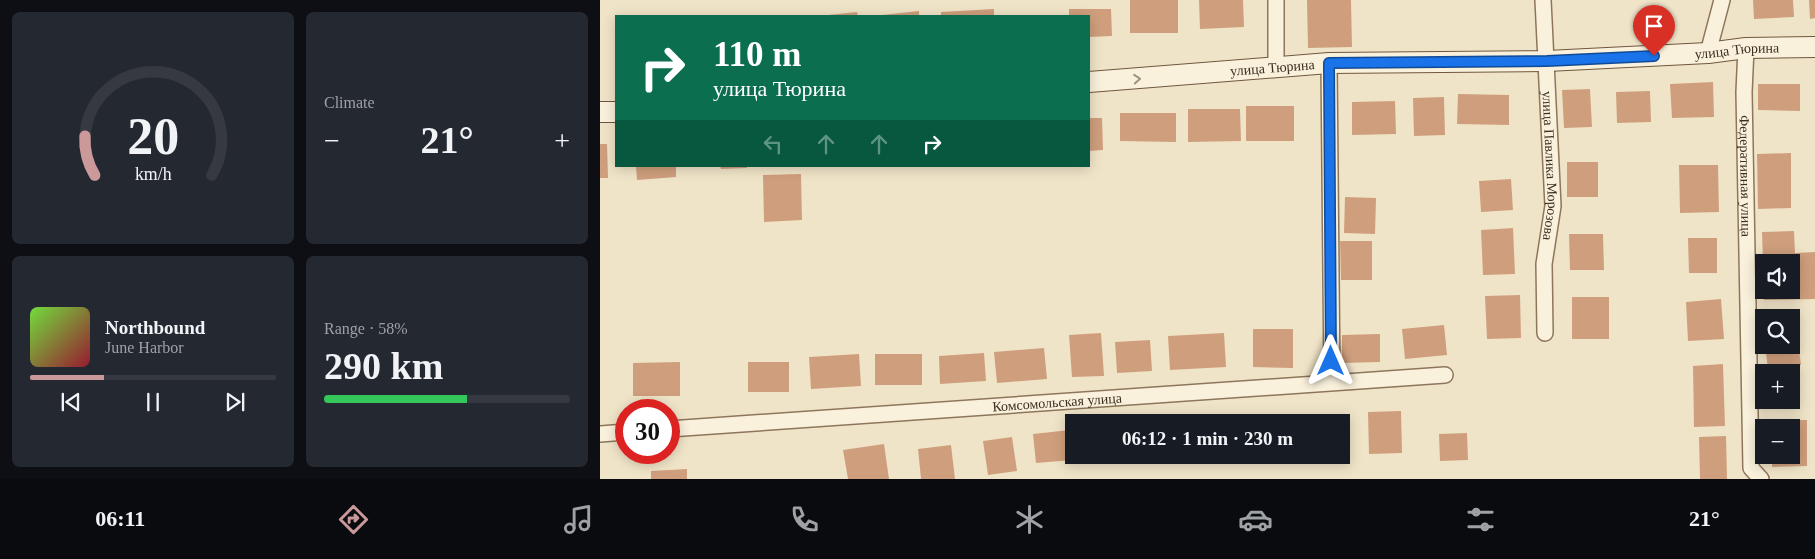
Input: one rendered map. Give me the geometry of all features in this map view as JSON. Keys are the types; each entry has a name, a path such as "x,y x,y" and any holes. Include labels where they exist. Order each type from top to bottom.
{"street":[{"path":"1276,0 1276,69"},
{"name":"улица Павлика Морозова","path":"1543,0 1553,206 1544,264 1545,333"},
{"path":"1708,53 1722,0"},
{"name":"улица Тюрина","path":"1090,82 1276,69 1329,63 1547,61 1708,53 1746,48 1815,47"},
{"name":"Федеративная улица","path":"1746,48 1744,92 1751,468 1761,479"},
{"path":"1329,63 1332,381"},
{"path":"600,112 615,112"},
{"name":"Комсомольская улица","path":"680,428 1332,381 1445,375"},
{"path":"600,434 615,433"}],"building":[{"path":"1130,0 1178,0 1178,33 1130,33"},
{"path":"1199,0 1243,0 1244,27 1200,29"},
{"path":"1307,0 1351,0 1352,47 1308,48"},
{"path":"1753,0 1793,0 1794,17 1754,19"},
{"path":"1809,0 1815,0 1815,18 1810,19"},
{"path":"994,9 994,15 941,15 941,12"},
{"path":"1069,9 1111,9 1112,36 1090,37 1090,15 1069,15"},
{"path":"919,11 919,15 882,15"},
{"path":"857,12 858,15 828,15"},
{"path":"1713,82 1714,117 1672,118 1670,84"},
{"path":"1758,84 1800,84 1800,111 1758,110"},
{"path":"1590,89 1592,127 1564,128 1562,90"},
{"path":"1650,91 1651,122 1617,123 1616,92"},
{"path":"1458,94 1509,95 1509,125 1457,124"},
{"path":"1444,97 1445,135 1414,136 1413,98"},
{"path":"1395,101 1396,134 1352,135 1352,102"},
{"path":"1246,106 1294,106 1294,141 1246,141"},
{"path":"1188,109 1240,109 1241,141 1188,142"},
{"path":"1120,113 1176,113 1176,142 1120,141"},
{"path":"1090,118 1102,118 1103,150 1090,151"},
{"path":"600,144 607,144 608,178 600,178"},
{"path":"1791,153 1791,208 1758,209 1757,154"},
{"path":"1567,162 1598,162 1598,197 1567,197"},
{"path":"1679,165 1718,165 1719,212 1680,213"},
{"path":"636,167 676,167 676,177 637,180"},
{"path":"720,167 747,167 747,168 721,169"},
{"path":"801,174 802,220 764,222 763,175"},
{"path":"1511,179 1513,210 1481,212 1479,181"},
{"path":"1345,197 1376,198 1375,234 1344,233"},
{"path":"1513,228 1515,274 1483,275 1481,230"},
{"path":"1794,231 1795,253 1815,252 1815,299 1764,300 1800,299 1800,254 1763,254 1762,232"},
{"path":"1569,234 1603,234 1604,270 1570,270"},
{"path":"1688,238 1717,238 1717,273 1689,273"},
{"path":"1340,241 1372,241 1372,280 1341,280"},
{"path":"1520,295 1521,338 1487,339 1485,296"},
{"path":"1572,297 1609,297 1609,339 1572,339"},
{"path":"1721,299 1724,339 1688,341 1686,302"},
{"path":"1444,325 1447,355 1405,359 1402,329"},
{"path":"1253,329 1293,329 1293,368 1253,367"},
{"path":"1101,333 1104,376 1072,377 1069,335"},
{"path":"1224,333 1226,367 1170,370 1168,336"},
{"path":"1380,334 1380,362 1342,363 1342,335"},
{"path":"1150,340 1152,371 1117,373 1115,342"},
{"path":"1044,348 1047,379 997,383 994,352"},
{"path":"984,353 986,381 940,384 939,356"},
{"path":"859,354 861,386 811,389 809,357"},
{"path":"875,354 922,354 922,385 875,385"},
{"path":"1766,354 1800,354 1801,365 1767,364"},
{"path":"680,362 680,396 633,396 633,363"},
{"path":"748,362 789,362 789,392 748,392"},
{"path":"1723,364 1725,426 1694,427 1693,366"},
{"path":"1401,411 1402,453 1369,454 1368,412"},
{"path":"1800,420 1807,420 1807,466 1772,467 1772,464 1800,464"},
{"path":"1065,431 1065,461 1036,463 1033,434"},
{"path":"1467,433 1468,460 1440,461 1439,434"},
{"path":"1726,436 1727,479 1700,479 1699,437"},
{"path":"1012,437 1017,471 988,475 983,441"},
{"path":"884,444 889,479 848,479 843,450"},
{"path":"951,445 955,479 921,479 918,449"},
{"path":"687,469 687,479 651,479 651,471"}],"route":[{"path":"1331,361 1329,63 1547,61 1654,56"}]}
